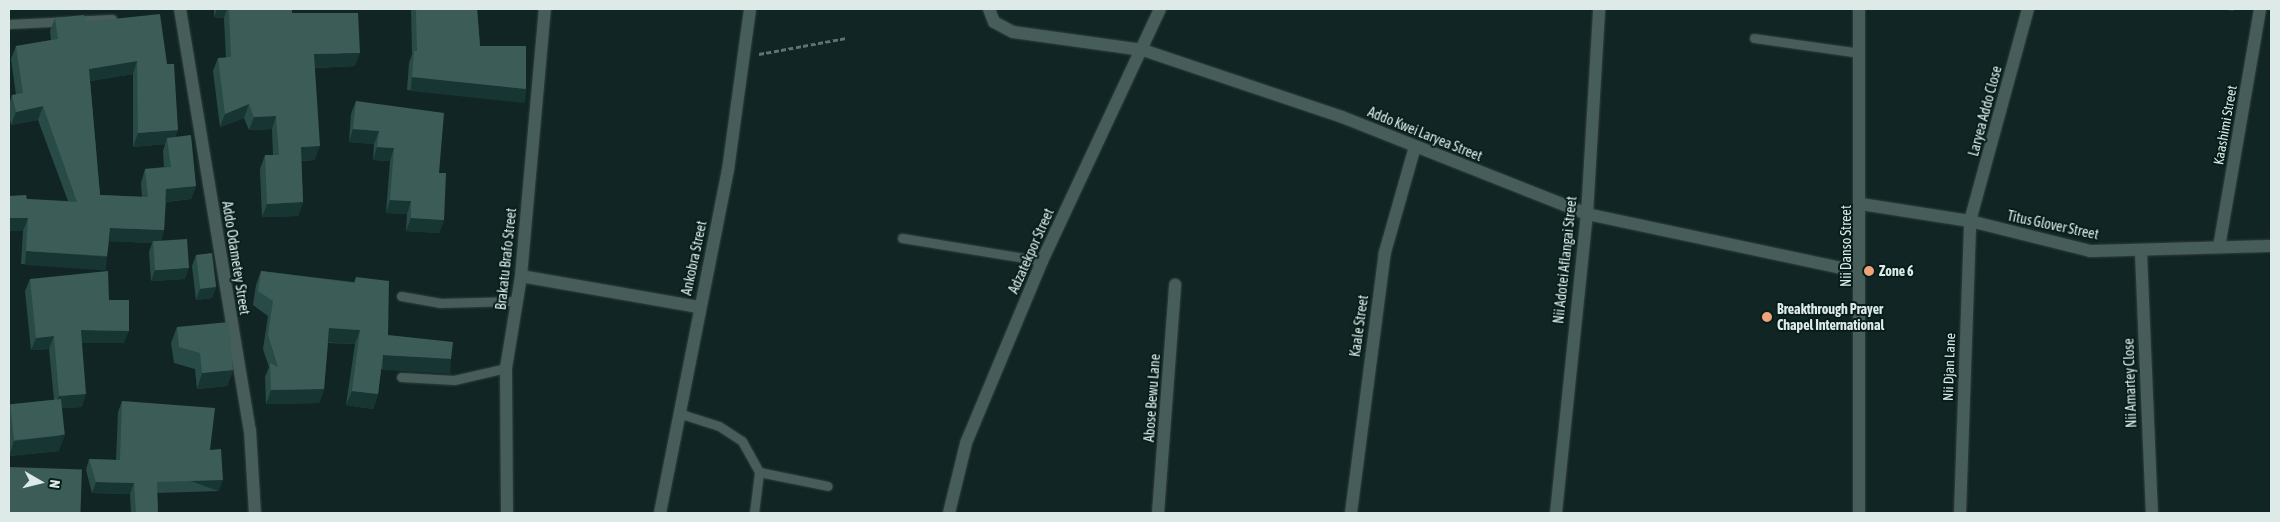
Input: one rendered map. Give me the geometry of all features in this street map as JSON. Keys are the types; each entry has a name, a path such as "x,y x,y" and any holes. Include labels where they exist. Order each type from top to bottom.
{"street":[{"name":"Addo Odametey Street","path":"180,9 250,430 255,513"},
{"name":"Brakatu Brafo Street","path":"507,513 506,368 521,276 545,9"},
{"name":"Ankobra Street","path":"660,513 698,307 728,170 746,56 750,9"},
{"name":"Addo Kwei Laryea Street","path":"989,9 994,22 1013,32 1143,50 1342,117 1587,214 1861,272"},
{"name":"Adzatekpor Street","path":"950,513 966,443 1042,261 1143,50 1160,9"},
{"name":"Nii Adotei Aflangai Street","path":"1556,513 1587,214 1599,9"},
{"name":"Nii Danso Street","path":"1859,513 1861,272 1860,9"},
{"name":"Laryea Addo Close","path":"1970,221 2028,9"},
{"name":"Kaashimi Street","path":"2219,247 2260,9"},
{"name":"Kaale Street","path":"1351,513 1385,252 1415,147"},
{"name":"Titus Glover Street","path":"1861,204 1970,221 2090,250 2141,253 2219,247 2271,246"},
{"name":"Nii Djan Lane","path":"1960,513 1970,221"},
{"name":"Nii Amartey Close","path":"2141,253 2152,513"},
{"path":"521,276 698,307"},
{"name":"Abose Bewu Lane","path":"1158,513 1175,284"}],"lane":[{"path":"9,24 112,19"},
{"path":"1754,38 1859,53"},
{"path":"902,238 1042,261"},
{"path":"401,296 439,303 517,301"},
{"path":"401,377 454,380 506,368"},
{"path":"678,413 719,426 742,441 759,472 754,513"},
{"path":"759,472 828,486"}],"path":[{"path":"746,56 846,38"}],"building":[{"path":"229,9 292,9 292,13 358,13 360,53 314,54 320,146 301,147 303,202 267,204 265,155 279,155 276,116 254,117 249,104 225,114 218,58 231,57"},
{"path":"416,9 477,9 480,46 526,46 526,89 412,77 414,51 417,51"},
{"path":"160,14 167,64 174,64 178,130 138,133 137,61 89,69 100,195 148,197 145,169 171,167 167,138 191,135 196,186 166,189 164,230 110,228 107,256 26,251 28,218 9,218 9,196 26,195 27,199 77,202 43,106 16,112 12,95 23,93 16,46 58,39 55,18 84,15 85,22"},
{"path":"356,101 444,113 439,173 446,173 444,220 411,218 411,201 390,200 394,148 377,147 379,131 353,129"},
{"path":"187,239 189,268 155,270 153,241"},
{"path":"212,253 216,287 200,289 196,255"},
{"path":"108,271 109,300 129,300 129,331 81,330 86,394 59,396 54,336 36,338 30,279"},
{"path":"261,271 355,283 356,277 389,281 388,335 453,342 451,359 383,355 378,394 352,391 360,330 329,328 324,389 271,390 270,363 278,367 268,335 273,301 258,291"},
{"path":"229,322 233,370 202,373 200,353 179,347 177,327"},
{"path":"61,399 65,435 14,440 10,404"},
{"path":"122,401 215,408 210,450 221,449 223,480 157,482 158,513 136,513 134,483 96,482 89,459 120,460"},
{"path":"9,467 82,470 80,513 9,513"}],"place":[{"name":"Zone 6","path":"1869,271"},
{"name":"Breakthrough Prayer Chapel International","path":"1767,317"}]}
